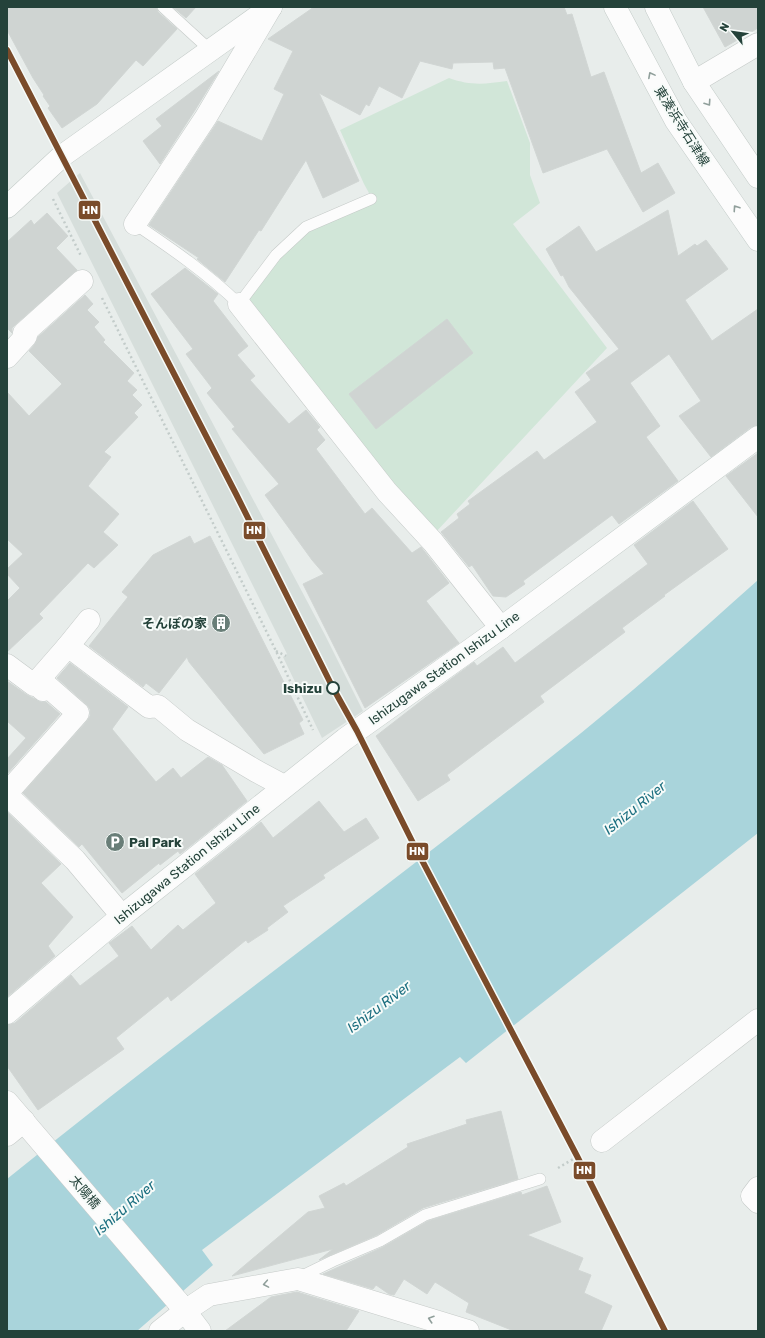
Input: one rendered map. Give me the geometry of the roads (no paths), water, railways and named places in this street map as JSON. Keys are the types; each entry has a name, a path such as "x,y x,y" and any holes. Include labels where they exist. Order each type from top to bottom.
{"street":[{"path":"7,206 62,156 271,7"},
{"path":"135,224 206,117 271,7"},
{"name":"東湊浜寺石津線","path":"615,7 676,121 758,240"},
{"path":"656,7 694,82 758,177"},
{"path":"694,82 758,44"},
{"path":"7,357 26,336 24,334 82,281"},
{"path":"238,304 387,492 433,542 501,628"},
{"name":"Ishizugawa Station Ishizu Line","path":"7,1013 122,916 325,754 501,628 758,436"},
{"path":"36,683 89,620"},
{"path":"68,646 149,707 158,706 187,730 284,786"},
{"path":"7,665 34,685 36,683 43,690 46,685 78,713 7,794 76,860 122,916"},
{"path":"602,1141 755,1025"},
{"name":"太陽橋","path":"7,1102 182,1307 200,1331"},
{"path":"7,1135 31,1129"},
{"path":"758,1188 752,1196 758,1202"},
{"path":"160,1331 182,1307 209,1294 298,1279 468,1331"}],"lane":[{"path":"164,7 210,50"},
{"path":"135,224 188,260 220,286 238,304 276,254 306,227 371,199"},
{"path":"298,1279 333,1261 380,1241 425,1215 540,1179"}],"water":[{"name":"Ishizu River","path":"758,580 758,833 466,1063 460,1057 202,1250 213,1265 137,1331 7,1331 7,1179 143,1071 488,807 556,753 633,690"}],"place":[{"name":"そんぽの家","path":"221,623"},
{"name":"Ishizu","path":"333,688"},
{"name":"Pal Park","path":"115,842"}]}
